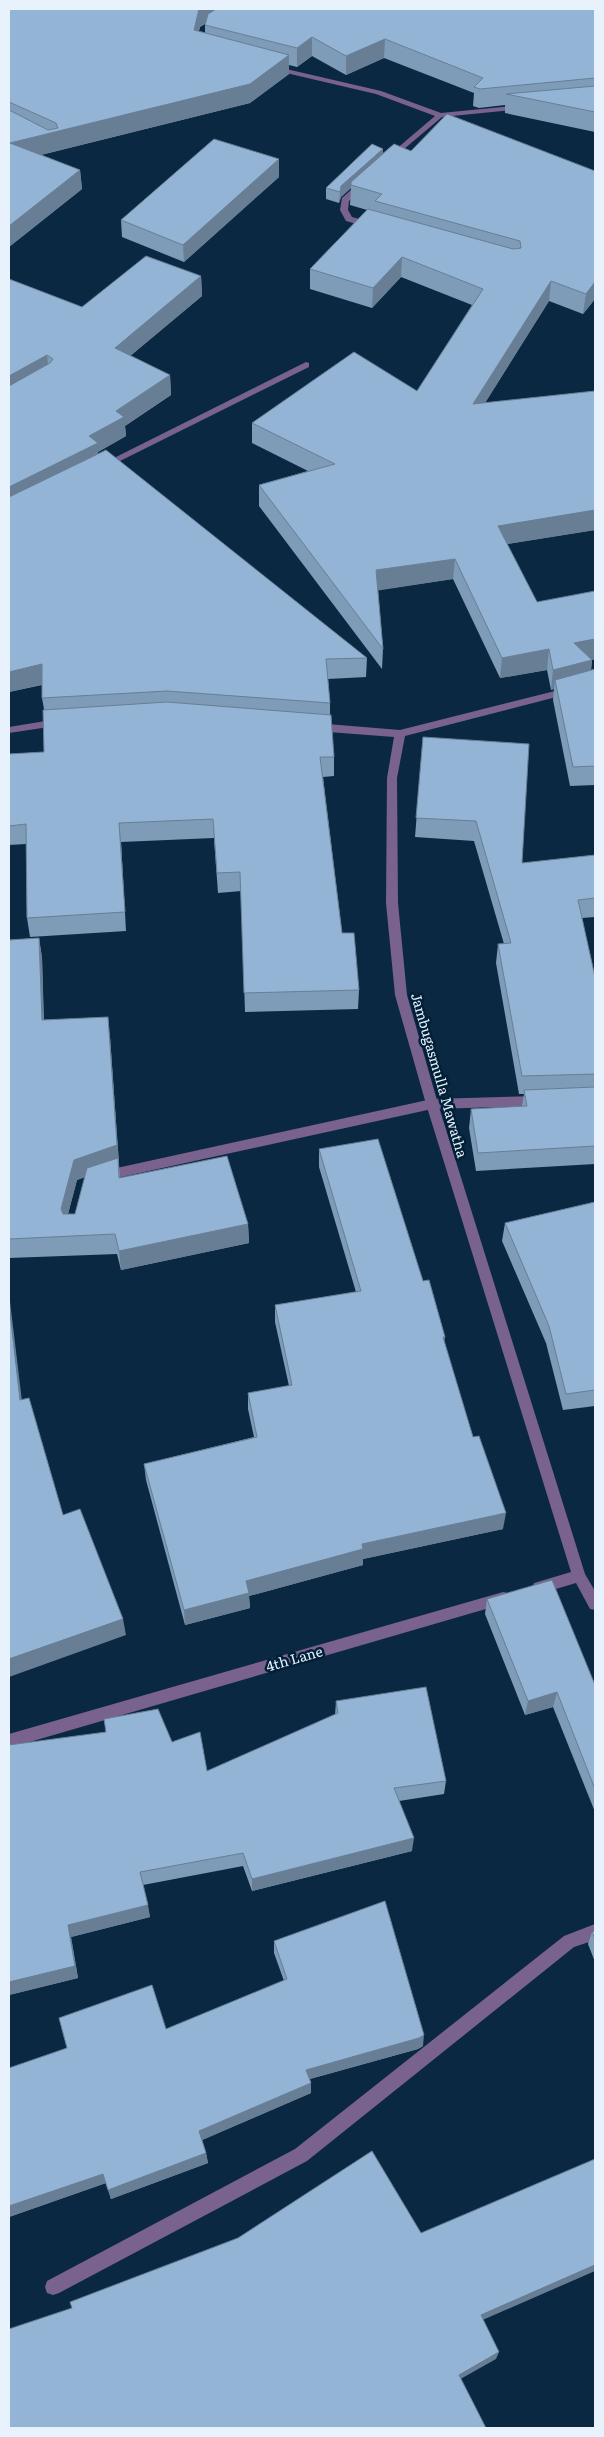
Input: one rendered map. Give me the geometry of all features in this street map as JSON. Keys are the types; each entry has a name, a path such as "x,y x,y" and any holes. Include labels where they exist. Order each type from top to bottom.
{"street":[{"path":"260,65 336,81 415,103 440,115 527,107"},
{"path":"381,167 440,115"},
{"path":"374,174 345,200 344,210 350,219 377,226"},
{"path":"90,473 306,364"},
{"path":"303,726 400,734 595,684"},
{"path":"9,730 66,722"},
{"name":"Jambugasmulla Mawatha","path":"400,734 392,778 392,903 401,995 432,1104 579,1576 595,1604"},
{"path":"91,1180 116,1172 432,1104 547,1100"},
{"name":"4th Lane","path":"9,1741 579,1576"},
{"path":"53,2287 301,2155 569,1942 595,1932"}],"building":[{"path":"9,9 199,9 194,30 289,55 250,84 10,143 80,170 9,226 9,110 48,130 58,128 56,123 9,102"},
{"path":"216,9 595,9 595,78 480,89 474,87 483,78 385,39 346,56 312,37 297,48 205,25 208,14"},
{"path":"595,86 595,112 506,94"},
{"path":"447,114 595,171 595,282 586,294 551,281 473,404 595,391 595,510 498,526 537,602 595,591 595,639 574,643 592,660 553,670 549,649 502,658 455,559 376,570 383,649 259,485 335,464 252,423 354,352 417,391 483,289 402,257 373,288 310,269 368,209 513,249 521,248 520,241 375,201 382,194 351,185 351,182 394,144 411,151"},
{"path":"214,139 279,159 183,245 121,220"},
{"path":"372,144 383,149 341,186 340,192 326,188"},
{"path":"146,256 201,276 115,348 170,375 116,411 124,417 89,436 98,443 9,487 9,386 50,363 53,359 47,355 9,376 9,279 82,307"},
{"path":"106,450 367,658 326,659 330,703 167,691 42,698 42,664 9,672 9,497"},
{"path":"595,669 595,766 573,767 555,680"},
{"path":"167,702 331,715 334,757 320,757 342,933 354,933 359,990 244,993 240,872 217,873 213,819 119,823 125,912 27,918 26,824 9,826 9,754 44,752 43,710"},
{"path":"423,737 529,744 522,863 595,855 595,898 578,900 595,977 595,1074 522,1076 498,944 511,943 476,821 416,818"},
{"path":"39,938 42,1020 108,1017 117,1145 74,1160 61,1209 63,1214 75,1214 87,1168 118,1158 119,1178 227,1156 248,1224 119,1251 115,1234 9,1239 9,940"},
{"path":"595,1087 595,1146 478,1153 471,1109 527,1106 524,1090"},
{"path":"378,1139 423,1281 429,1280 445,1337 443,1337 473,1437 479,1436 506,1513 362,1544 363,1549 246,1581 249,1593 184,1610 144,1464 257,1437 248,1393 292,1385 275,1305 361,1291 319,1149"},
{"path":"595,1202 595,1390 566,1394 549,1326 505,1223"},
{"path":"9,1304 20,1400 29,1398 63,1515 80,1509 123,1619 9,1659"},
{"path":"552,1580 595,1685 595,1789 557,1692 528,1701 487,1599"},
{"path":"426,1687 446,1781 394,1788 414,1838 252,1879 243,1853 140,1872 148,1905 68,1925 75,1966 9,1982 9,1745 106,1732 104,1719 158,1709 172,1742 200,1732 207,1771 338,1713 336,1701"},
{"path":"385,1901 424,2035 306,2070 311,2083 199,2131 206,2153 108,2190 103,2174 9,2206 9,2068 67,2048 59,2018 152,1985 166,2029 287,1979 274,1941"},
{"path":"372,2151 421,2233 595,2159 595,2265 481,2315 499,2352 459,2375 486,2428 9,2428 9,2329 72,2308 70,2302 238,2238"}]}
